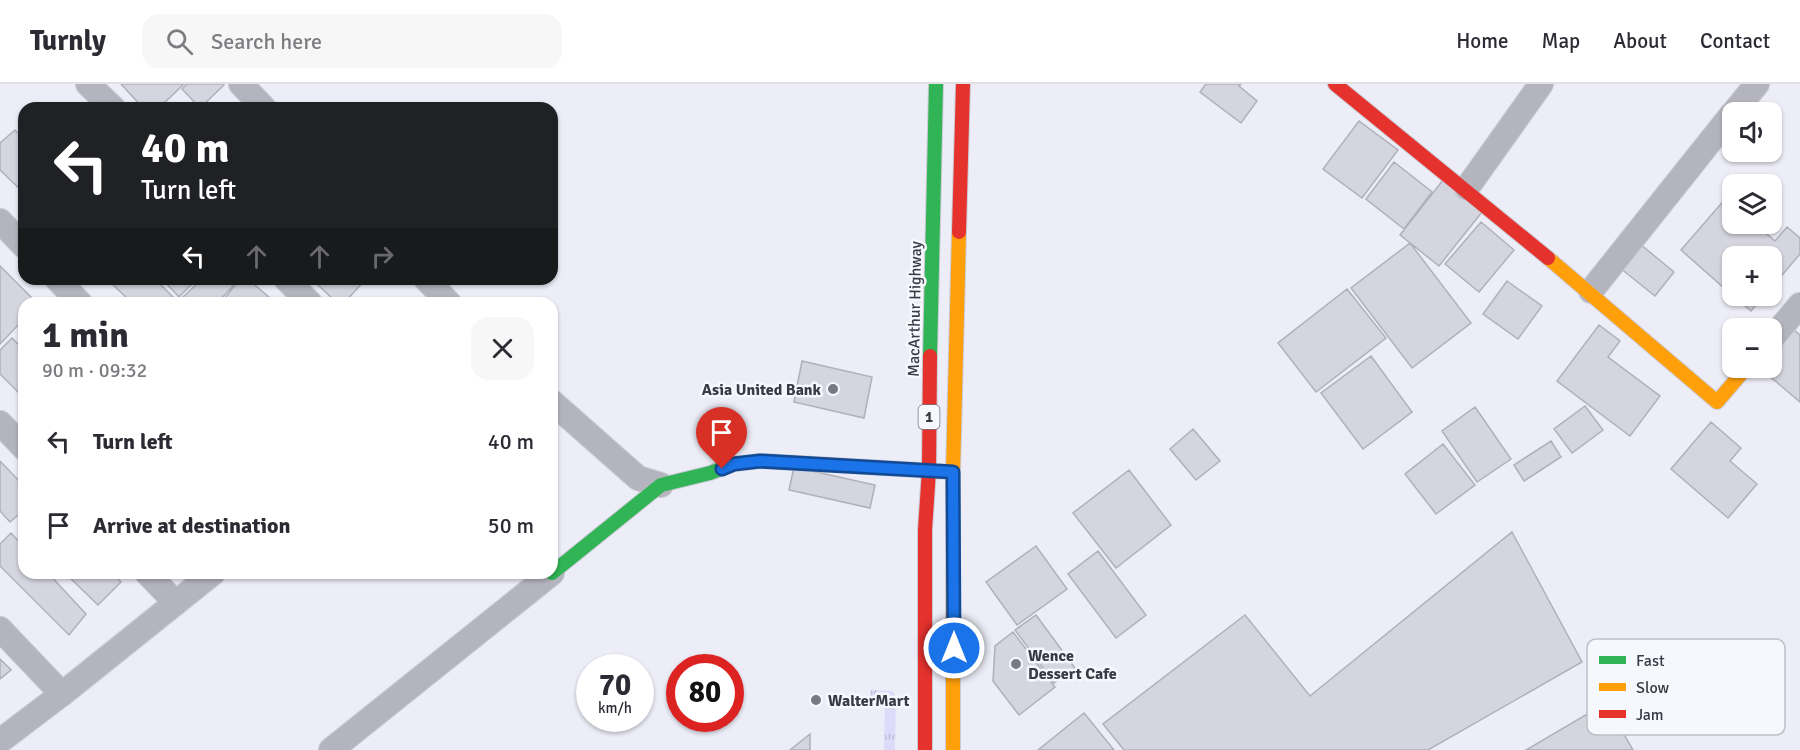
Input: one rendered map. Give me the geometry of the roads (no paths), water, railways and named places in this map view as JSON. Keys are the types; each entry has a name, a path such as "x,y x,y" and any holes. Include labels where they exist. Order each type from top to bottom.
{"main road":[{"name":"MacArthur Highway","path":"925,750 926,530 936,84"},
{"name":"1","path":"953,750 953,472 963,84"},
{"path":"1335,84 1467,188 1591,291 1717,402 1737,378"},
{"path":"558,568 661,485 710,473 734,464 760,461 953,472"}],"street":[{"path":"241,84 258,102"},
{"path":"1467,188 1540,84"},
{"path":"1742,102 1757,84"},
{"path":"96,86 108,102"},
{"path":"1591,291 1722,127"},
{"path":"0,221 18,240"},
{"path":"63,285 74,297"},
{"path":"292,285 304,297"},
{"path":"432,285 443,297"},
{"path":"1782,326 1800,305"},
{"path":"558,407 638,478 661,485"},
{"path":"0,423 18,441"},
{"path":"153,579 176,603"},
{"path":"0,741 206,579"},
{"path":"331,750 545,579"},
{"path":"0,629 62,694"}],"place":[{"name":"Asia United Bank","path":"833,389"},
{"name":"Wence Dessert Cafe","path":"1016,664"},
{"name":"WalterMart","path":"816,700"}]}
